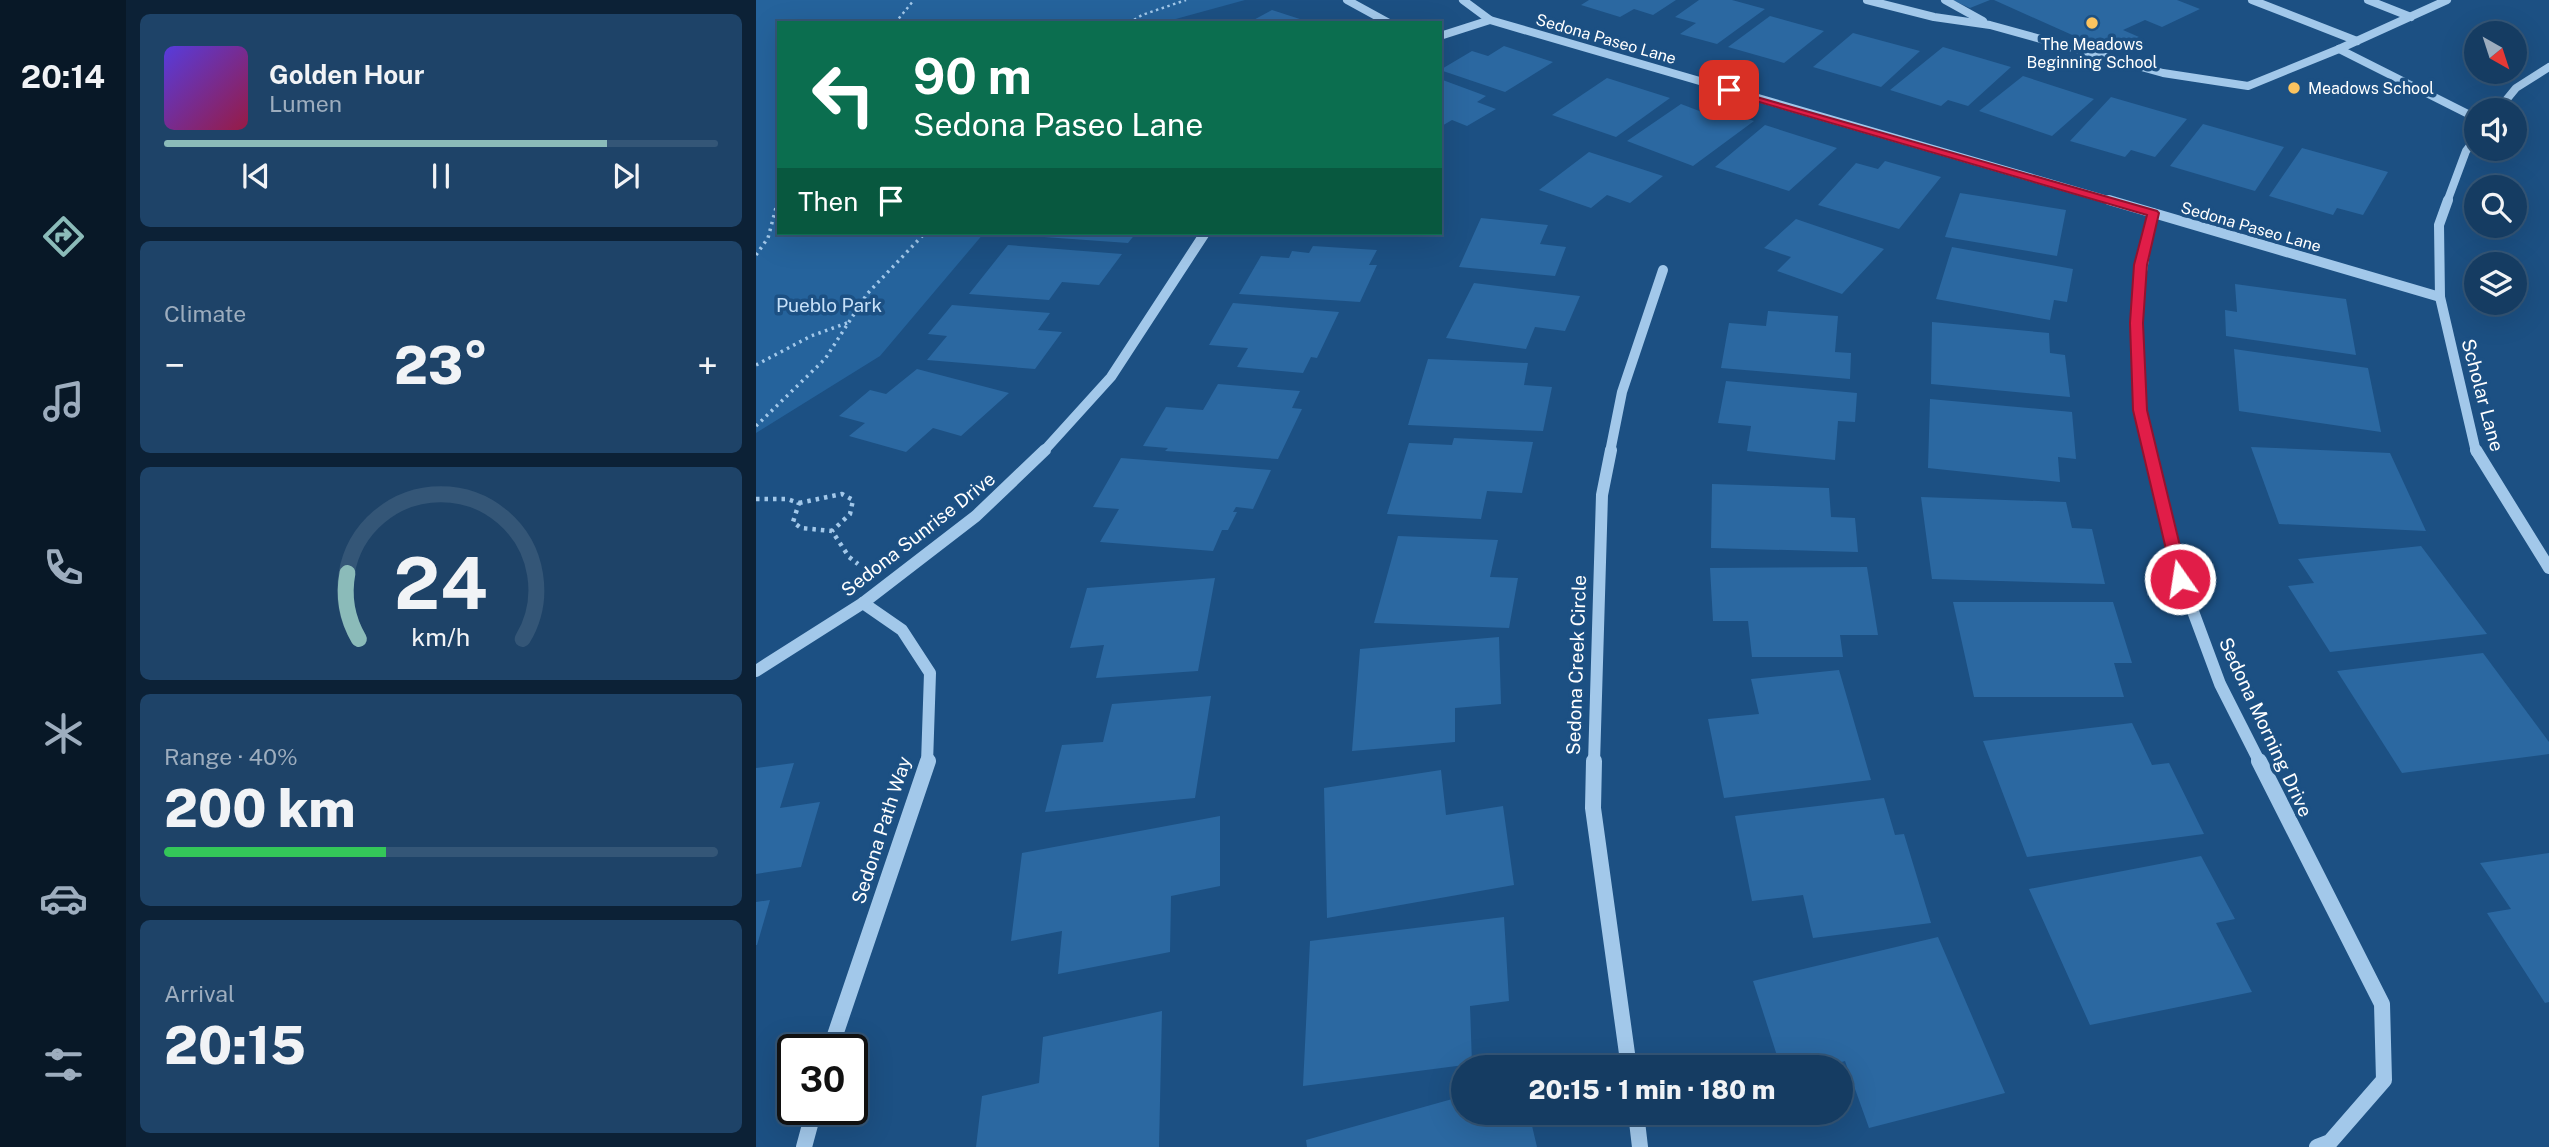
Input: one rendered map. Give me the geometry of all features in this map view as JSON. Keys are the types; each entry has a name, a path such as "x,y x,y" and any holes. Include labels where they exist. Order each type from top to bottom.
{"street":[{"path":"1347,0 1385,21"},
{"path":"1463,0 1490,20"},
{"path":"1867,0 1934,17 1990,25 2163,74 2248,86 2339,49 2447,0"},
{"path":"1945,0 1990,25"},
{"path":"2252,0 2357,41"},
{"path":"2368,0 2411,16"},
{"path":"1442,35 1490,20"},
{"name":"Sedona Paseo Lane","path":"1490,20 2440,297"},
{"path":"2339,49 2464,112"},
{"path":"2508,98 2516,88 2549,67"},
{"name":"Scholar Lane","path":"2464,156 2439,225 2440,297 2477,456 2549,568"},
{"name":"Sedona Morning Drive","path":"2153,213 2141,265 2136,323 2140,410 2180,579 2220,684 2382,1004 2384,1080 2330,1142 2317,1147"},
{"name":"Sedona Sunrise Drive","path":"756,671 863,603 976,516 1059,437 1111,377 1204,235"},
{"name":"Sedona Creek Circle","path":"1627,1055 1593,808 1602,495 1622,392 1663,270"},
{"name":"Sedona Path Way","path":"835,1034 928,760 930,673 902,630 863,603"},
{"path":"804,1147 810,1125"},
{"path":"1637,1125 1640,1147"}],"path":[{"path":"897,21 914,0"},
{"path":"1132,21 1186,0"},
{"path":"756,255 768,239 777,203"},
{"path":"756,426 825,359 867,294 923,235"},
{"path":"756,365 811,335 848,323"},
{"path":"756,499 786,499 799,503 842,494 853,500 853,510 847,519 832,531 802,528 793,522 799,503"},
{"path":"832,531 853,561 890,582"}],"green space":[{"name":"Pueblo Park","path":"756,0 1245,0 1168,21 777,21 777,235 982,235 880,356 756,433"}],"building":[{"path":"1589,0 1676,0 1653,15 1634,9 1620,17 1581,5"},
{"path":"1699,0 1732,0 1765,9 1717,44 1680,34 1696,23 1675,17"},
{"name":"The Meadows Beginning School","path":"1952,0 1990,0 1970,8"},
{"name":"The Meadows Beginning School","path":"1994,0 2177,0 2200,9 2162,27 2145,20 2123,30 2139,37 2108,51"},
{"path":"1272,10 1306,21 1252,21"},
{"path":"1770,16 1824,31 1784,63 1728,47"},
{"path":"1853,33 1920,51 1881,87 1813,67"},
{"path":"1504,46 1553,62 1505,92 1442,71 1472,51 1488,56"},
{"path":"1943,47 2011,67 1968,106 1948,100 1941,106 1890,90"},
{"path":"2023,76 2094,99 2052,136 1979,111"},
{"path":"1607,78 1670,98 1616,137 1552,115"},
{"path":"1442,80 1486,96 1477,102 1496,109 1467,126 1452,120 1442,126"},
{"path":"2111,97 2187,119 2155,157 2131,150 2125,157 2070,141"},
{"path":"1681,104 1702,112 1711,106 1754,121 1693,166 1627,141"},
{"path":"2203,124 2284,147 2255,191 2170,166"},
{"path":"1765,125 1837,148 1789,191 1715,167"},
{"path":"2302,148 2388,172 2363,215 2337,208 2333,215 2269,196"},
{"path":"1589,152 1663,176 1630,203 1607,195 1591,208 1539,190"},
{"path":"1885,161 1941,177 1899,229 1818,205 1856,163 1878,169"},
{"path":"1960,193 2066,210 2057,256 1945,237"},
{"path":"1481,218 1548,225 1540,244 1566,247 1555,276 1459,267"},
{"path":"1796,219 1884,249 1842,294 1777,271 1791,257 1764,248"},
{"path":"1016,235 1134,235 1128,243"},
{"path":"1008,245 1122,254 1099,285 1062,282 1049,300 969,294"},
{"path":"1313,246 1377,250 1369,265 1377,265 1360,302 1239,294 1261,256 1289,258 1292,251 1309,253"},
{"path":"1952,247 2073,269 2067,302 2054,300 2050,320 1936,299"},
{"path":"1474,283 1580,296 1565,331 1535,327 1526,349 1446,338"},
{"path":"2235,284 2346,299 2356,355 2226,336 2225,310 2237,312"},
{"path":"1233,303 1339,312 1317,358 1311,357 1303,373 1237,367 1248,348 1209,345"},
{"path":"952,305 1050,313 1038,330 1062,332 1035,369 927,360 947,336 928,334"},
{"path":"1768,311 1838,316 1835,352 1851,353 1850,379 1721,368 1729,323 1766,326"},
{"path":"1932,322 2049,333 2050,353 2065,355 2070,397 1931,384"},
{"path":"2234,349 2368,368 2381,432 2239,411"},
{"path":"1428,359 1528,363 1524,385 1552,387 1543,431 1408,425"},
{"path":"917,369 1009,393 961,436 933,428 906,452 849,436 865,423 839,416 870,390 886,394"},
{"path":"1726,381 1857,393 1855,422 1838,421 1835,460 1747,451 1751,426 1718,423"},
{"path":"1218,384 1300,391 1292,408 1302,409 1278,459 1165,451 1168,448 1143,446 1166,407 1203,410"},
{"path":"1930,399 2072,412 2076,459 2058,457 2060,482 1928,468"},
{"path":"1454,438 1533,442 1522,493 1487,491 1481,519 1387,514 1409,443 1452,445"},
{"path":"2251,447 2390,453 2426,531 2279,524"},
{"path":"1121,458 1271,470 1253,509 1236,507 1233,512 1237,512 1228,530 1222,530 1213,551 1100,542 1119,509 1093,507"},
{"path":"1712,484 1829,488 1831,517 1855,518 1858,552 1711,548"},
{"path":"1921,497 2066,502 2072,528 2092,529 2105,584 1932,579"},
{"path":"1398,536 1498,540 1490,577 1518,578 1509,628 1374,623"},
{"path":"2421,546 2487,634 2330,652 2288,586 2314,583 2298,559"},
{"path":"1867,567 1878,635 1840,635 1843,657 1752,657 1748,621 1713,621 1710,568"},
{"path":"1215,578 1198,671 1096,678 1104,645 1070,648 1087,588"},
{"path":"1953,602 2113,602 2132,663 2114,663 2124,697 1974,697"},
{"path":"1499,637 1501,704 1455,708 1455,742 1352,751 1360,649"},
{"path":"2483,653 2549,742 2549,754 2402,773 2337,671"},
{"path":"1839,670 1871,780 1724,798 1708,719 1759,714 1751,679"},
{"path":"1211,696 1195,798 1045,812 1062,745 1103,742 1112,704"},
{"path":"2132,723 2152,765 2169,763 2204,834 2027,857 1983,741"},
{"path":"794,763 780,808 820,802 801,867 756,874 756,768"},
{"path":"1441,770 1446,815 1503,806 1514,885 1327,918 1324,788"},
{"path":"1884,798 1895,835 1904,834 1931,923 1813,938 1803,895 1752,901 1735,816"},
{"path":"1220,816 1220,886 1171,896 1170,952 1058,974 1062,931 1011,941 1022,853"},
{"path":"2549,853 2549,1002 2545,1003 2487,913 2511,909 2480,863"},
{"path":"2201,856 2235,919 2216,923 2252,992 2090,1025 2029,889"},
{"path":"770,900 757,945 756,945 756,902"},
{"path":"1504,917 1509,1001 1470,1006 1472,1055 1451,1055 1451,1067 1303,1086 1310,941"},
{"path":"1938,937 2005,1093 1869,1128 1853,1083 1853,1055 1777,1055 1753,981"},
{"path":"1162,1011 1159,1147 976,1147 982,1096 1039,1083 1043,1037"},
{"path":"1451,1099 1451,1125 1532,1125 1537,1147 1307,1147 1306,1140"}],"place":[{"name":"The Meadows Beginning School","path":"2092,23"},
{"name":"Meadows School","path":"2294,88"}],"route":[{"path":"1729,90 2153,213 2141,265 2136,323 2140,410 2180,579"}]}
